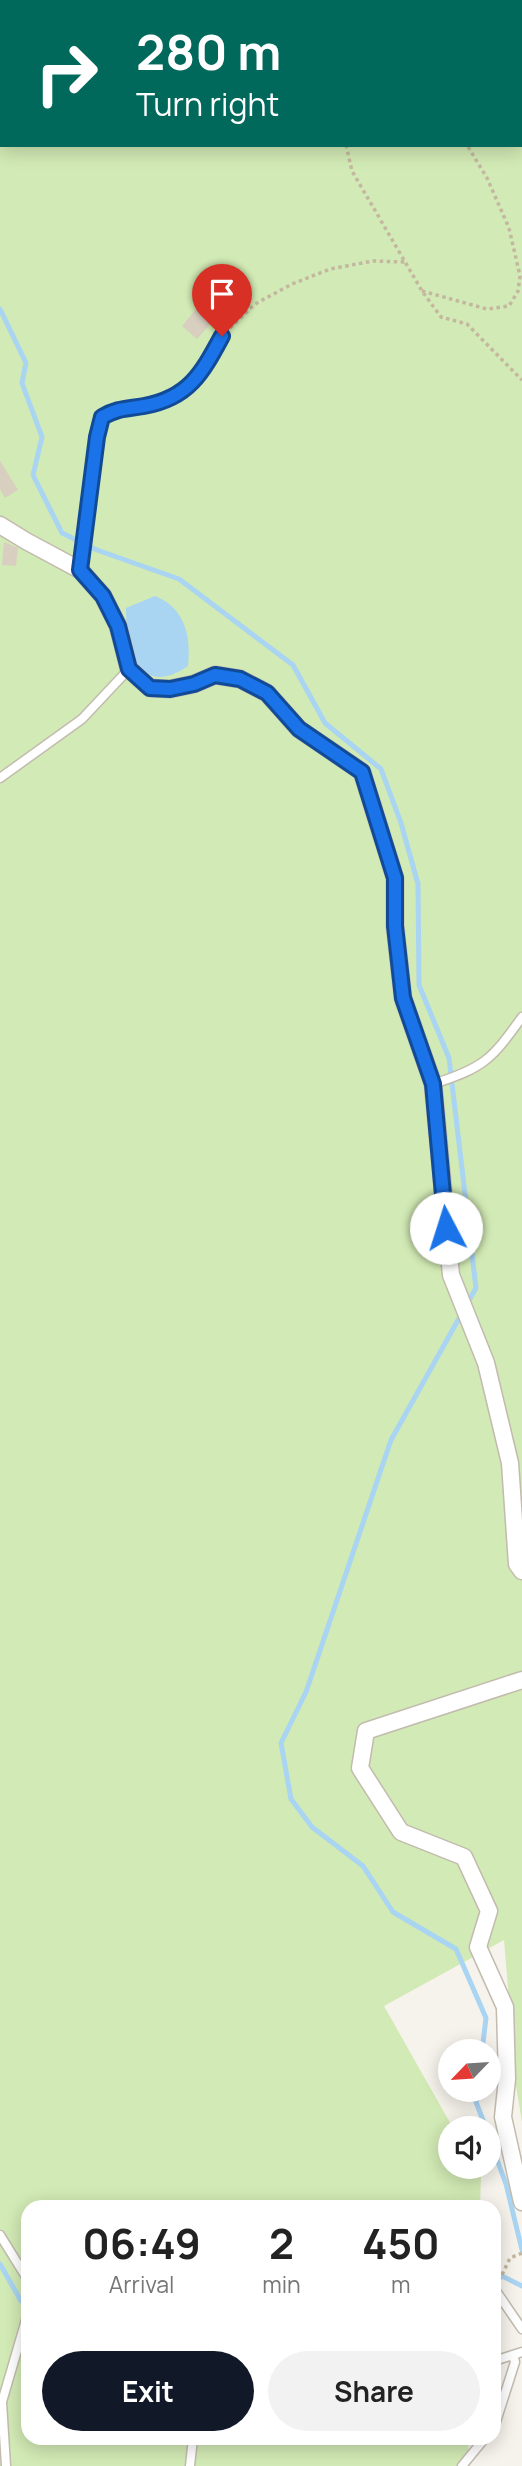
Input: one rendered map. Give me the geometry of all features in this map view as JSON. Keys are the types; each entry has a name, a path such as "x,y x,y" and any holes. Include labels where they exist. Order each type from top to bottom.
{"street":[{"path":"0,525 26,541 81,562 118,626 129,669 150,688 170,689 194,684 215,675 240,679 267,693 299,729 362,772 395,878 395,926 403,998 433,1084 451,1275 486,1363 510,1463 518,1530 517,1564 522,1571"},
{"path":"522,1680 366,1731 360,1768 401,1832 464,1857 489,1911 478,1947 505,2007 507,2079 503,2117 522,2202"}],"lane":[{"path":"81,562 102,417 118,408 145,405 179,395 204,370 222,336"},
{"path":"0,778 82,719 129,669"},
{"path":"433,1084 485,1063 522,1017"},
{"path":"0,2235 4,2251 21,2272"},
{"path":"501,2297 522,2329"},
{"path":"6,2466 2,2402 21,2337"},
{"path":"501,2359 522,2352"},
{"path":"501,2407 516,2362 513,2356"},
{"path":"190,2466 192,2445"},
{"path":"463,2466 480,2445"}],"path":[{"path":"346,147 352,171 422,291 441,317 467,324 522,380"},
{"path":"422,291 487,309 509,306 518,291 520,276 509,228 487,178 468,147"},
{"path":"222,336 255,304 292,284 330,269 373,261 405,261"},
{"path":"501,2276 510,2258 522,2253"}],"green space":[{"path":"0,147 522,147 522,2122 516,2086 504,1940 384,2006 446,2116 438,2116 438,2179 481,2179 480,2200 21,2200 21,2445 468,2445 467,2466 0,2466"}],"water":[{"path":"155,596 173,608 184,624 189,655 188,666 171,675 157,677 146,673 132,653 126,608"}],"building":[{"path":"197,308 213,321 197,339 182,326"},
{"path":"0,461 18,490 5,498 0,489"},
{"path":"4,542 18,548 16,566 2,565"}],"waterway":[{"path":"0,309 26,363 22,383 42,437 33,475 62,533 97,550 179,579 293,665 325,723 381,769 401,823 418,884 419,985 449,1058 476,1288 467,1304"},
{"path":"462,1313 391,1440 306,1692 281,1743 291,1799 312,1827 363,1866 393,1912 456,1949 486,2018 483,2039"},
{"path":"476,2102 481,2116"},
{"path":"501,2170 522,2250"},
{"path":"0,2264 21,2301"},
{"path":"501,2276 522,2286"}],"route":[{"path":"222,336 204,370 179,395 145,405 118,408 102,417 97,437 80,570 103,596 118,626 129,669 150,688 170,689 194,684 215,675 240,679 267,693 299,729 362,772 395,878 395,926 403,998 433,1084 446,1228"}]}
